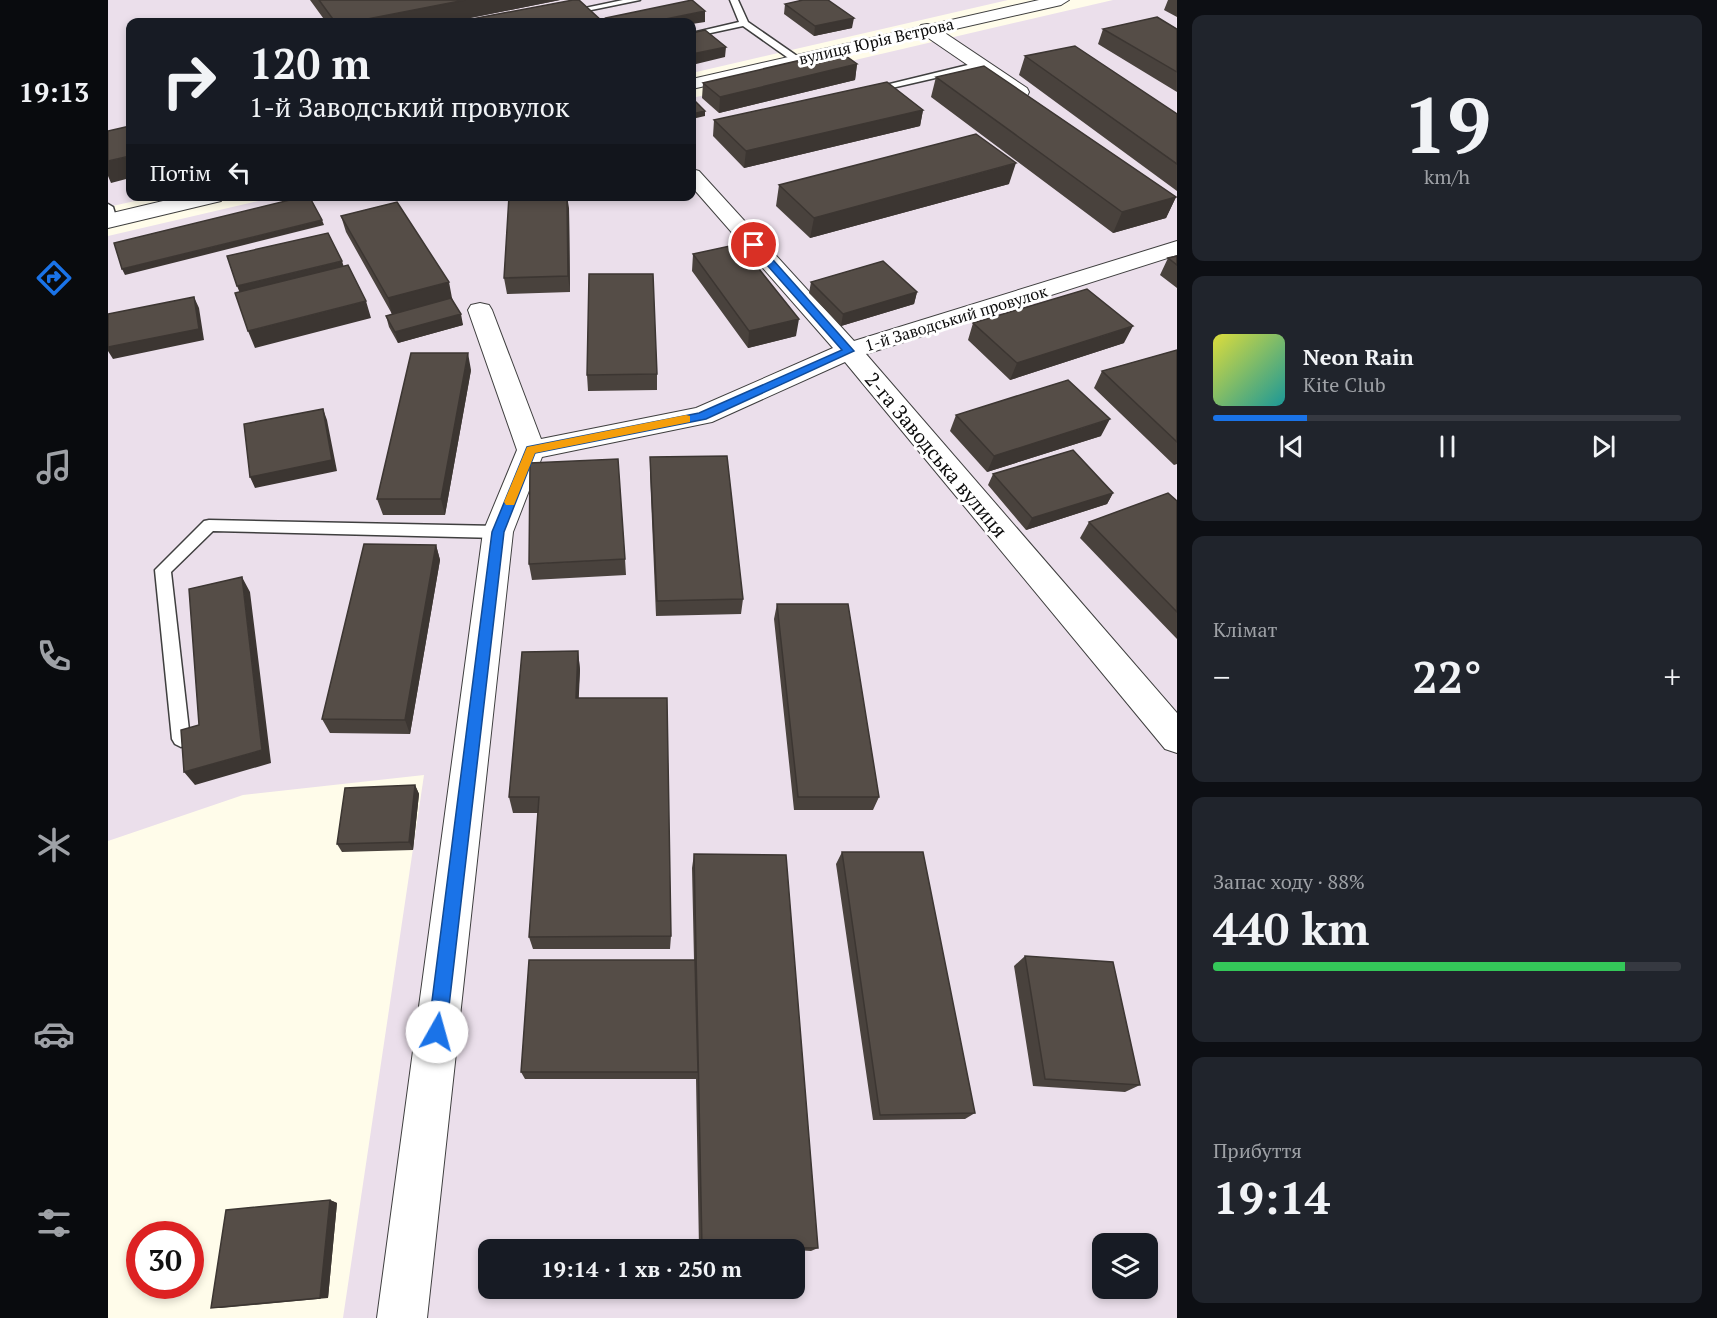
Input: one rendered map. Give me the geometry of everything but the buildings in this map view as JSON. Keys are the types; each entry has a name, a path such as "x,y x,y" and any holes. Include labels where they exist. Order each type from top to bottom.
{"street":[{"name":"вулиця Юрія Вєтрова","path":"696,83 1061,0"},
{"path":"927,29 1039,105"},
{"name":"2-га Заводська вулиця","path":"696,179 849,351 1177,738"},
{"path":"109,216 187,201"},
{"name":"1-й Заводський провулок","path":"531,450 702,416 849,351 1177,249"},
{"path":"402,1318 498,532 531,450 480,310"}],"lane":[{"path":"543,18 636,0"},
{"path":"734,0 744,23 797,60"},
{"path":"696,33 744,23"},
{"path":"863,92 980,65"},
{"path":"181,739 163,570 209,525 498,532"}],"shaded area":[{"path":"108,0 1008,0 696,72 696,18 126,18 126,201 135,201 108,207"},
{"path":"1113,0 1177,0 1177,1318 343,1318 424,775 243,795 108,841 108,236 258,201 696,201 696,97"}],"slow traffic":[{"path":"510,502 531,450 686,419"}],"route":[{"path":"437,1032 498,532 531,450 702,416 849,351 754,245"}]}
